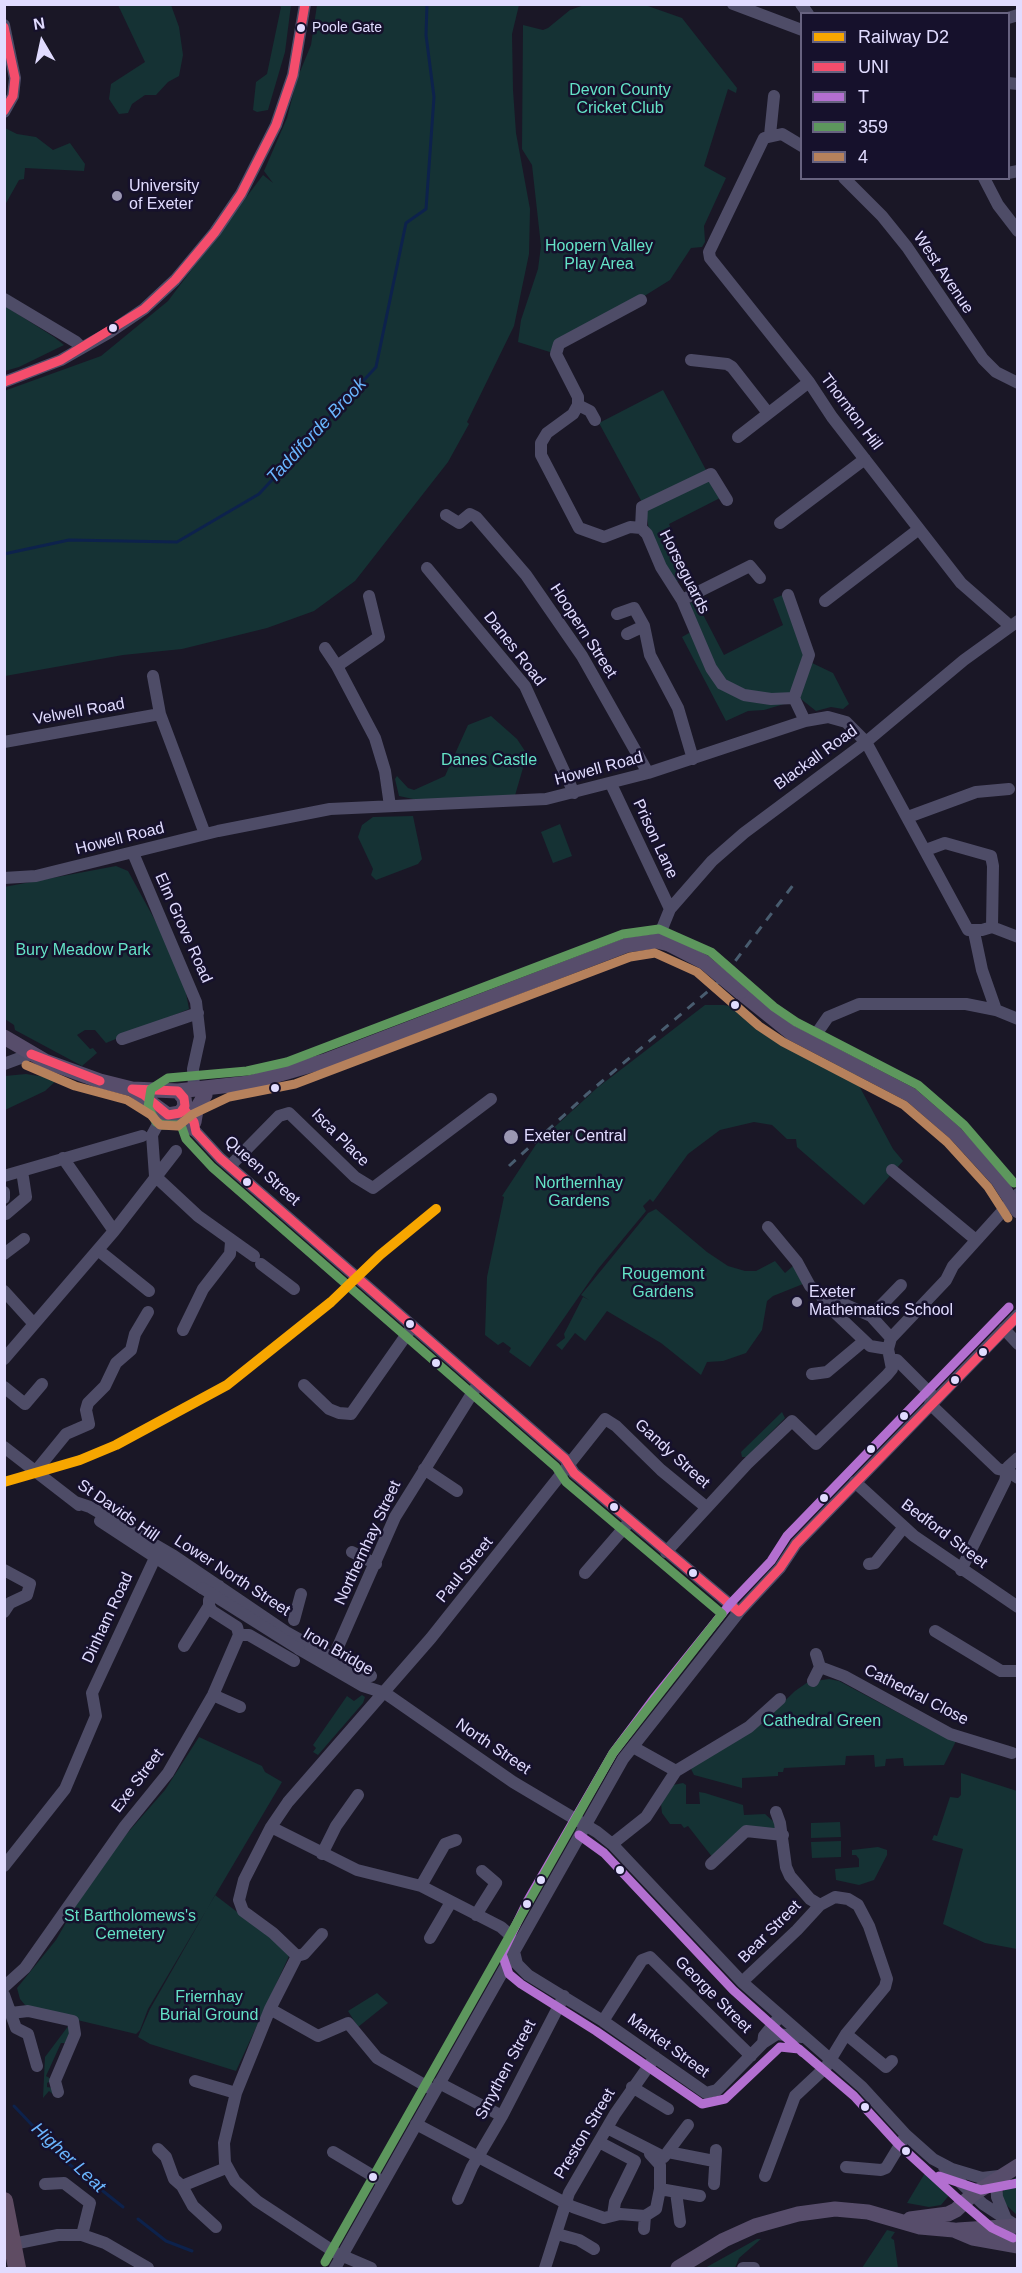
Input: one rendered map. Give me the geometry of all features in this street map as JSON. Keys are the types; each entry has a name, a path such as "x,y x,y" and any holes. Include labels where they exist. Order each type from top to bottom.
{"highway":[{"path":"4,2201 17,2268"}],"main road":[{"path":"4,1037 31,1054 78,1074 132,1089 172,1104 200,1092 291,1073 627,945 663,942 704,962 778,1025 911,1095 955,1133 998,1179 1015,1201"},
{"path":"195,1127 200,1092"},
{"path":"901,2220 948,2214 956,2210 972,2195 1008,2173"},
{"path":"678,2268 746,2230 798,2214 849,2210 901,2220 920,2227 954,2230 1014,2225"},
{"path":"954,2230 973,2238 1017,2246"}],"street":[{"path":"4,382 82,348 144,309 175,280 215,232 241,194 284,104 293,75 305,4"},
{"path":"733,4 800,30"},
{"path":"4,25 15,78 13,96 4,112"},
{"path":"774,96 770,135 782,134 800,145"},
{"name":"Thornton Hill","path":"770,135 764,138 709,252 710,258 809,382 865,459 962,583 1013,623"},
{"name":"West Avenue","path":"846,180 882,216 907,247 988,365 1017,383"},
{"path":"990,180 998,206 1017,231"},
{"path":"4,299 76,342 82,348"},
{"path":"595,420 590,411 578,405 578,398 558,361 556,354 559,344 641,300"},
{"path":"691,360 727,364 732,367 768,413"},
{"path":"738,437 809,382"},
{"name":"Horseguards","path":"578,405 573,414 552,427 541,443 541,455 576,525 590,534 604,537 630,527 641,528 647,534 661,567 682,600 711,668 722,684 744,695 771,699 794,698"},
{"path":"780,523 865,459"},
{"path":"641,528 642,507 711,474 727,500"},
{"name":"Hoopern Street","path":"446,515 459,523 470,514 476,517 507,552 562,624 628,734 648,773"},
{"path":"825,601 919,529"},
{"path":"682,600 750,566 760,578"},
{"name":"Danes Road","path":"427,568 525,686 574,793"},
{"path":"788,595 809,655 794,698 806,721"},
{"path":"337,666 379,637 369,596"},
{"path":"617,614 634,608 644,626 649,641 650,655 678,708 693,759"},
{"name":"Blackall Road","path":"663,942 670,909 712,861 744,833 866,741 1013,623"},
{"path":"627,634 644,626"},
{"path":"325,648 375,738 385,771 390,806"},
{"path":"153,676 159,714 205,834"},
{"name":"Velwell Road","path":"4,742 159,714"},
{"name":"Howell Road","path":"4,878 36,876 205,834 330,809 546,800 611,784 806,721 828,717 840,719 860,733 878,759 971,931 996,1010"},
{"name":"Prison Lane","path":"611,784 670,909"},
{"path":"906,813 976,792 1009,789"},
{"path":"926,850 945,843 991,856 993,866 992,927"},
{"name":"Elm Grove Road","path":"133,853 192,989 198,1013 200,1037 193,1069 200,1092"},
{"path":"971,931 992,927 1017,937"},
{"path":"810,1043 828,1017 859,1004 949,1003 996,1010 1017,1019"},
{"path":"122,1039 183,1016 198,1013"},
{"path":"4,1064 31,1054"},
{"name":"Isca Place","path":"230,1166 279,1116 289,1113 355,1178 373,1188 491,1099"},
{"path":"172,1104 152,1135 155,1176 231,1242 244,1248 294,1289"},
{"name":"Queen Street","path":"172,1104 230,1166 565,1459 566,1465 739,1612"},
{"path":"4,1176 142,1136"},
{"path":"4,1359 114,1232 176,1151"},
{"path":"63,1158 114,1232"},
{"path":"892,1170 976,1240"},
{"path":"6,1214 26,1197 22,1171"},
{"path":"4,1192 4,1198"},
{"path":"666,1552 706,1507 792,1421 816,1444 892,1369 890,1349 946,1280 953,1266 1015,1201"},
{"path":"768,1227 797,1262 810,1286 819,1293 871,1316 897,1360 932,1401 998,1469 1012,1475"},
{"path":"4,1254 24,1239"},
{"path":"183,1330 203,1289 210,1283 230,1254 231,1242"},
{"path":"98,1250 149,1291"},
{"path":"871,1316 901,1285"},
{"path":"4,1291 34,1324"},
{"path":"819,1293 830,1308 864,1341 875,1348 890,1349"},
{"path":"35,1472 66,1434 89,1424 86,1410 88,1403 105,1386 117,1363 131,1350 135,1334 148,1312"},
{"path":"339,2263 514,1955 538,1906 623,1759 739,1612 780,1568 796,1544 1017,1315"},
{"path":"304,1385 329,1409 351,1414 412,1327"},
{"path":"1004,1329 1017,1344"},
{"path":"812,1374 827,1372 864,1341"},
{"path":"4,1387 25,1404 42,1384"},
{"name":"Northernhay Street","path":"333,1658 395,1518 478,1384"},
{"name":"Paul Street","path":"297,1956 239,1905 244,1880 271,1827 303,1783 385,1693 518,1531 566,1465 579,1454 605,1419 615,1425"},
{"name":"Gandy Street","path":"615,1425 661,1470 706,1507"},
{"name":"St Davids Hill","path":"5,1447 75,1502 155,1558"},
{"path":"961,1570 1005,1481 1012,1475 1017,1458"},
{"path":"424,1468 457,1491"},
{"name":"Bedford Street","path":"855,1482 904,1527 961,1570 1017,1607"},
{"name":"Lower North Street","path":"75,1502 90,1508 174,1556 219,1586 290,1626 333,1658 367,1677 371,1676"},
{"path":"585,1573 630,1521"},
{"path":"869,1564 875,1563 904,1527"},
{"path":"352,1552 376,1564"},
{"name":"Iron Bridge","path":"155,1558 299,1649 363,1686 385,1693"},
{"name":"Dinham Road","path":"4,1866 34,1832 65,1789 96,1716 92,1693 155,1558"},
{"path":"4,1570 30,1584 27,1595 10,1603 4,1612"},
{"path":"219,1586 209,1600 212,1611 237,1627 239,1635 249,1635 294,1661"},
{"path":"290,1626 301,1594"},
{"path":"184,1646 209,1606"},
{"path":"935,1631 1001,1671 1017,1671"},
{"name":"Exe Street","path":"4,1987 25,1968 125,1826 168,1773 213,1695 239,1635"},
{"name":"Cathedral Close","path":"813,1681 818,1660 950,1734 1012,1753"},
{"name":"North Street","path":"385,1693 513,1782 586,1825 612,1844 742,1982 862,2087 906,2135 941,2164 972,2195 999,2218 1014,2225"},
{"path":"213,1695 240,1707"},
{"path":"612,1844 646,1817 676,1771 690,1760 749,1727 780,1699"},
{"path":"633,1747 676,1771"},
{"path":"322,1854 336,1826 358,1800"},
{"path":"765,2176 795,2096 826,2067 846,2034 885,1987 887,1979 869,1926 858,1905 848,1899 835,1897 820,1905 810,1899 790,1876 786,1867 783,1835 776,1812"},
{"name":"Market Street","path":"271,1827 357,1870 421,1886 510,1935 517,1964 528,1975 603,2021 706,2093 717,2090 763,2043 783,2033"},
{"path":"711,1864 746,1831 783,1835"},
{"path":"421,1886 445,1844 456,1840"},
{"path":"476,1915 496,1883 482,1870"},
{"path":"430,1938 451,1902"},
{"name":"Bear Street","path":"742,1982 820,1905"},
{"path":"322,1934 304,1954 297,1956 270,2009 236,2093 224,2143 226,2168 235,2181 257,2201 339,2263 371,2268"},
{"name":"George Street","path":"603,2021 642,1960 653,1958 751,2055"},
{"path":"4,1995 16,2028 28,2034 38,2066"},
{"name":"Smythen Street","path":"458,2199 477,2158 502,2116 564,1996"},
{"path":"270,2009 318,2036 348,2023 377,2058 502,2116"},
{"path":"11,2013 28,2011 73,2021 75,2034 55,2081 58,2092"},
{"path":"782,2018 783,2033 804,2038"},
{"path":"763,2043 764,2036 782,2018"},
{"path":"846,2034 886,2067 892,2061"},
{"name":"Preston Street","path":"545,2268 566,2202 607,2128 655,2057"},
{"path":"195,2081 236,2093"},
{"path":"633,2087 668,2109"},
{"path":"416,2124 477,2158 597,2216 608,2218 613,2215 644,2223 656,2209 664,2158 688,2125"},
{"path":"607,2128 649,2151 651,2158 715,2155 714,2184"},
{"path":"846,2167 881,2170 886,2168 906,2135"},
{"path":"599,2142 635,2161 615,2202 613,2215"},
{"path":"158,2149 166,2157 174,2179 182,2186 193,2206 216,2227"},
{"path":"333,2152 383,2182"},
{"path":"941,2164 982,2178 1008,2173"},
{"path":"182,2186 226,2168"},
{"path":"1008,2173 997,2197 1014,2225"},
{"path":"45,2184 64,2182 90,2203 82,2235"},
{"path":"660,2189 700,2196"},
{"path":"676,2192 680,2222"},
{"path":"556,2234 579,2240 594,2248"},
{"path":"13,2244 58,2235 82,2235 105,2242 148,2268"},
{"path":"743,2268 754,2268"}],"green space":[{"name":"Devon County Cricket Club","path":"587,4 645,5 682,18 737,88 736,93 728,89 704,166 726,178 704,226 705,242 702,247 691,248 670,280 553,353 518,342 521,320 538,269 541,246 532,165 522,149 523,25 543,30 570,10"},
{"path":"118,5 171,5 179,27 183,55 179,76 168,82 156,95 145,95 132,104 128,113 119,114 109,99 111,84 145,62"},
{"path":"278,5 291,5 285,52 268,110 257,112 253,110 256,82 267,74 281,7"},
{"path":"317,5 519,5 512,34 513,90 516,133 530,209 529,254 514,326 467,422 469,424 448,462 355,581 314,611 267,628 182,649 123,655 5,676 4,391 101,356 168,301 263,175 273,183 264,171 287,118 297,79 311,45"},
{"path":"5,128 17,134 36,137 53,150 70,143 85,164 84,171 25,168 24,179 19,180 5,205"},
{"path":"5,306 64,345 19,367 5,371"},
{"path":"663,390 706,470 643,504 599,423"},
{"path":"705,481 713,483 720,498 669,524 671,529 666,534 685,578 674,583 649,530 646,513 650,507"},
{"path":"785,594 810,662 833,673 849,704 843,709 831,707 816,711 801,699 764,710 748,711 726,721 682,637 696,629 690,603 696,601 724,655 783,625 773,599"},
{"name":"Danes Castle","path":"491,716 517,739 527,754 514,799 413,799 399,796 395,779 397,776 408,788 414,790 445,776 468,725"},
{"path":"413,816 422,859 418,864 376,880 371,875 373,869 358,837 362,825 373,817"},
{"path":"560,824 572,856 553,863 541,832"},
{"name":"Bury Meadow Park","path":"116,866 128,871 162,933 185,988 189,1009 106,1043 95,1030 85,1030 77,1035 97,1053 82,1066 15,1030 14,1025 5,1019 4,887"},
{"name":"Northernhay Gardens","path":"705,1005 724,1005 744,1009 761,1025 762,1033 857,1073 856,1080 893,1149 903,1161 864,1205 797,1147 796,1139 787,1139 772,1125 754,1122 720,1130 688,1154 653,1202 650,1199 643,1206 646,1211 598,1269 530,1367 509,1352 511,1348 503,1342 498,1345 485,1335 487,1277 504,1197 502,1196 537,1143 597,1088"},
{"path":"26,1074 58,1079 45,1091 5,1110 5,1076"},
{"name":"Rougemont Gardens","path":"656,1209 707,1252 728,1266 745,1271 756,1271 775,1261 785,1273 793,1266 803,1284 773,1296 767,1301 762,1330 746,1353 723,1361 707,1362 701,1375 661,1343 607,1311 585,1341 575,1333 562,1350 556,1345 565,1338 564,1334 583,1297 589,1300 581,1295 648,1213"},
{"path":"782,1412 785,1418 747,1457 742,1457 741,1452"},
{"name":"Cathedral Green","path":"829,1679 839,1681 938,1734 956,1741 944,1765 904,1766 903,1758 886,1759 885,1766 875,1767 874,1755 846,1756 845,1765 784,1768 783,1772 778,1772 778,1776 742,1778 742,1788 694,1775 690,1767 765,1720 795,1691 808,1682"},
{"path":"362,1695 365,1697 363,1703 318,1755 313,1752 316,1748 313,1745 347,1696 354,1701"},
{"name":"St Bartholomews's Cemetery","path":"199,1737 262,1766 265,1772 282,1782 148,2009 140,2030 136,2034 31,2009 20,1999 17,1988 56,1940 79,1900 116,1846 165,1790"},
{"path":"961,1773 1017,1791 1017,1949 985,1943 943,1924 963,1849 932,1840 934,1835 937,1836 950,1797 958,1798 961,1795"},
{"path":"683,1783 686,1785 686,1804 700,1804 699,1792 705,1793 743,1805 744,1815 765,1814 775,1823 775,1830 745,1828 713,1858 688,1826 684,1828 681,1824 670,1824 662,1813 661,1804 673,1785"},
{"path":"840,1822 841,1837 811,1838 811,1823"},
{"path":"841,1841 841,1857 812,1858 811,1842"},
{"path":"878,1847 887,1850 887,1855 874,1880 859,1885 836,1880 835,1869 859,1867 859,1859 856,1855 852,1855 852,1850"},
{"name":"Friernhay Burial Ground","path":"215,1895 288,1951 289,1956 236,2071 150,2044 138,2037 150,2009"},
{"path":"377,1993 388,2003 358,2027 348,2011"},
{"path":"69,2025 71,2029 65,2043 61,2043 46,2076 53,2080 47,2083 47,2087 53,2088 54,2095 49,2091 43,2098 45,2057"},
{"path":"925,2173 951,2193 941,2205 929,2207 907,2203"},
{"path":"1017,2177 1017,2215 1003,2202 1002,2193 1010,2181"},
{"path":"887,2230 895,2232 891,2238 894,2240 898,2268 862,2268"},
{"path":"757,2239 761,2239 739,2258 735,2268 705,2268"}],"waterway":[{"name":"Taddiforde Brook","path":"4,554 69,540 177,542 259,494 376,367 406,223 426,209 434,97 426,35 427,4"},
{"name":"Higher Leat","path":"14,2106 69,2164 123,2207"},
{"name":"Higher Leat","path":"138,2219 166,2241 192,2251"}],"railway":[{"path":"509,1166 586,1095 720,981 797,880"}],"rail line":[{"name":"D2","path":"4,1482 80,1460 116,1445 227,1385 331,1302 380,1255 436,1209"}],"transit line":[{"name":"UNI","path":"4,382 61,360 144,309 175,280 215,232 241,194 276,125 293,75 305,4"},
{"name":"UNI","path":"4,27 15,78 13,96 4,111"},
{"name":"359","path":"325,2262 613,1753 722,1614 566,1482 556,1467 212,1167 186,1139 181,1125 163,1125 156,1122 148,1107 151,1089 168,1078 247,1071 287,1062 623,934 659,929 711,952 774,1007 796,1022 918,1085 964,1125 1014,1183"},
{"name":"4","path":"26,1065 75,1086 127,1100 151,1115 160,1125 178,1126 193,1114 229,1097 295,1084 630,957 655,953 697,972 759,1026 783,1042 904,1105 947,1142 988,1187 1008,1218"},
{"name":"UNI","path":"31,1054 100,1081"},
{"name":"UNI","path":"31,1054 100,1081"},
{"name":"UNI","path":"132,1089 178,1091 184,1098 185,1106 180,1113 168,1115 144,1095 132,1089"},
{"name":"UNI","path":"184,1109 194,1122 196,1132 220,1158 565,1459 574,1473 739,1612"},
{"name":"T","path":"1009,1307 787,1536 771,1561 730,1604 655,1697 613,1753 528,1900 502,1954 509,1974 521,1984 596,2031 702,2104 725,2099 780,2047 799,2049 854,2096 898,2144 957,2198 992,2228 1013,2238"},
{"name":"UNI","path":"739,1612 780,1568 796,1544 1018,1316"},
{"name":"T","path":"579,1835 604,1853 733,1990 803,2053"},
{"name":"T","path":"939,2176 981,2190 1018,2183"}],"place":[{"name":"Poole Gate","path":"301,28"},
{"name":"University of Exeter","path":"117,196"},
{"name":"Exeter Central","path":"511,1137"},
{"name":"Exeter Mathematics School","path":"797,1302"}],"park label":[{"name":"Hoopern Valley Play Area","path":"599,256"}]}
